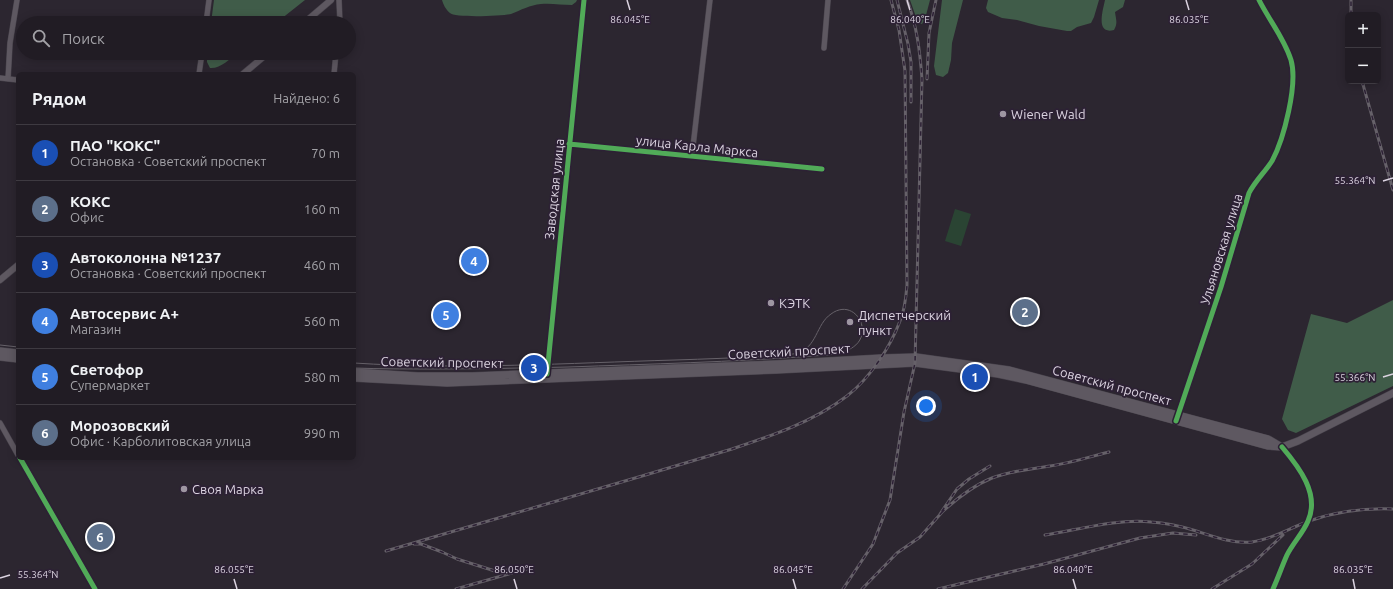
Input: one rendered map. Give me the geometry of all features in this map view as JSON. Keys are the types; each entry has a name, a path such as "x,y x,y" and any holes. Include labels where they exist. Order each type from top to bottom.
{"main road":[{"path":"0,350 16,353"},
{"path":"0,357 16,359"},
{"name":"Советский проспект","path":"356,372 448,376 547,376 776,370 915,363 998,374 1026,380 1268,439 1282,447"},
{"name":"Советский проспект","path":"356,378 447,383 547,376"},
{"path":"1282,447 1298,441 1393,393"}],"street":[{"path":"8,78 10,43 17,0"},
{"path":"207,16 209,0"},
{"path":"312,16 331,0"},
{"path":"340,0 340,16"},
{"name":"Заводская улица","path":"547,376 584,0"},
{"path":"692,156 710,0"},
{"path":"824,48 828,0"},
{"name":"Ульяновская улица","path":"1177,418 1221,287 1249,193 1253,185 1272,161 1279,146 1290,104 1293,70 1291,60 1287,49 1259,0"},
{"path":"199,72 201,60"},
{"path":"245,72 260,60"},
{"path":"334,72 335,60"},
{"path":"0,78 16,80"},
{"name":"улица Карла Маркса","path":"569,144 822,170"},
{"path":"0,280 16,267"},
{"path":"0,423 16,451"},
{"path":"1273,589 1287,554 1308,522 1312,504 1310,494 1302,474 1282,447"},
{"path":"21,460 94,589"}],"green space":[{"path":"214,0 305,0 285,16 212,16"},
{"path":"442,0 577,0 572,5 541,4 511,14 460,16 450,13"},
{"path":"910,0 930,0 925,19 922,24 918,23"},
{"path":"942,0 963,0 952,43 951,60 948,73 943,77 936,75 934,66"},
{"path":"988,0 1099,0 1091,23 1077,27 1071,31 1067,31 1002,18 988,12 986,8"},
{"path":"1105,0 1125,0 1123,7 1115,12 1116,23 1114,30 1108,31 1104,29 1102,25"},
{"path":"207,60 229,60 214,68 210,68"},
{"path":"955,209 971,214 961,246 945,241"},
{"path":"1393,300 1393,386 1296,433 1288,430 1282,419 1311,314 1347,323"}],"tram line":[{"path":"356,363 474,366 709,359 785,355 797,353 809,346 826,318 840,310 848,310 855,313 860,320 862,327 862,335 858,343 850,349 837,354 722,361 568,367 451,369 356,368"},
{"path":"0,345 16,347"}],"railway":[{"path":"386,551 642,476 762,439 806,421 834,405 847,396 863,381 871,372 891,342 902,317 906,299 905,71 899,30 891,0"},
{"path":"897,0 911,62 911,102"},
{"path":"843,589 873,544 890,500 904,412 915,363 922,79 918,39 907,0"},
{"path":"927,79 929,33 936,0"},
{"path":"1351,0 1351,12"},
{"path":"1363,84 1393,190"},
{"path":"990,466 969,479 957,489 940,514 964,493 992,478 1013,472 1065,463 1109,452"},
{"path":"1045,535 1098,525 1139,521 1156,522 1177,526 1230,541 1252,542 1260,541 1309,521 1330,515 1371,509 1393,509"},
{"path":"862,589 897,553 920,537 944,510"},
{"path":"938,589 1044,564 1140,538 1173,533 1196,535"},
{"path":"1212,589 1252,564 1283,535"},
{"path":"414,544 421,544 457,559 495,571 527,569"},
{"path":"456,589 512,573"}],"cycle path":[{"path":"547,374 584,0"},
{"path":"1176,421 1221,287 1249,193 1272,161 1277,151 1289,111 1293,83 1291,60 1259,0"},
{"path":"569,144 822,169"},
{"path":"1273,589 1287,555 1306,525 1311,511 1310,491 1306,481 1295,463 1282,447"},
{"path":"21,460 95,589"}],"place":[{"name":"Wiener Wald","path":"1003,114"},
{"name":"Автосервис А+","path":"474,261"},
{"name":"КЭТК","path":"771,303"},
{"name":"КОКС","path":"1025,312"},
{"name":"Светофор","path":"446,315"},
{"name":"Диспетчерский пункт","path":"850,322"},
{"name":"Автоколонна №1237","path":"534,368"},
{"name":"ПАО \"КОКС\"","path":"975,377"},
{"name":"Своя Марка","path":"184,489"},
{"name":"Морозовский","path":"100,537"}]}
